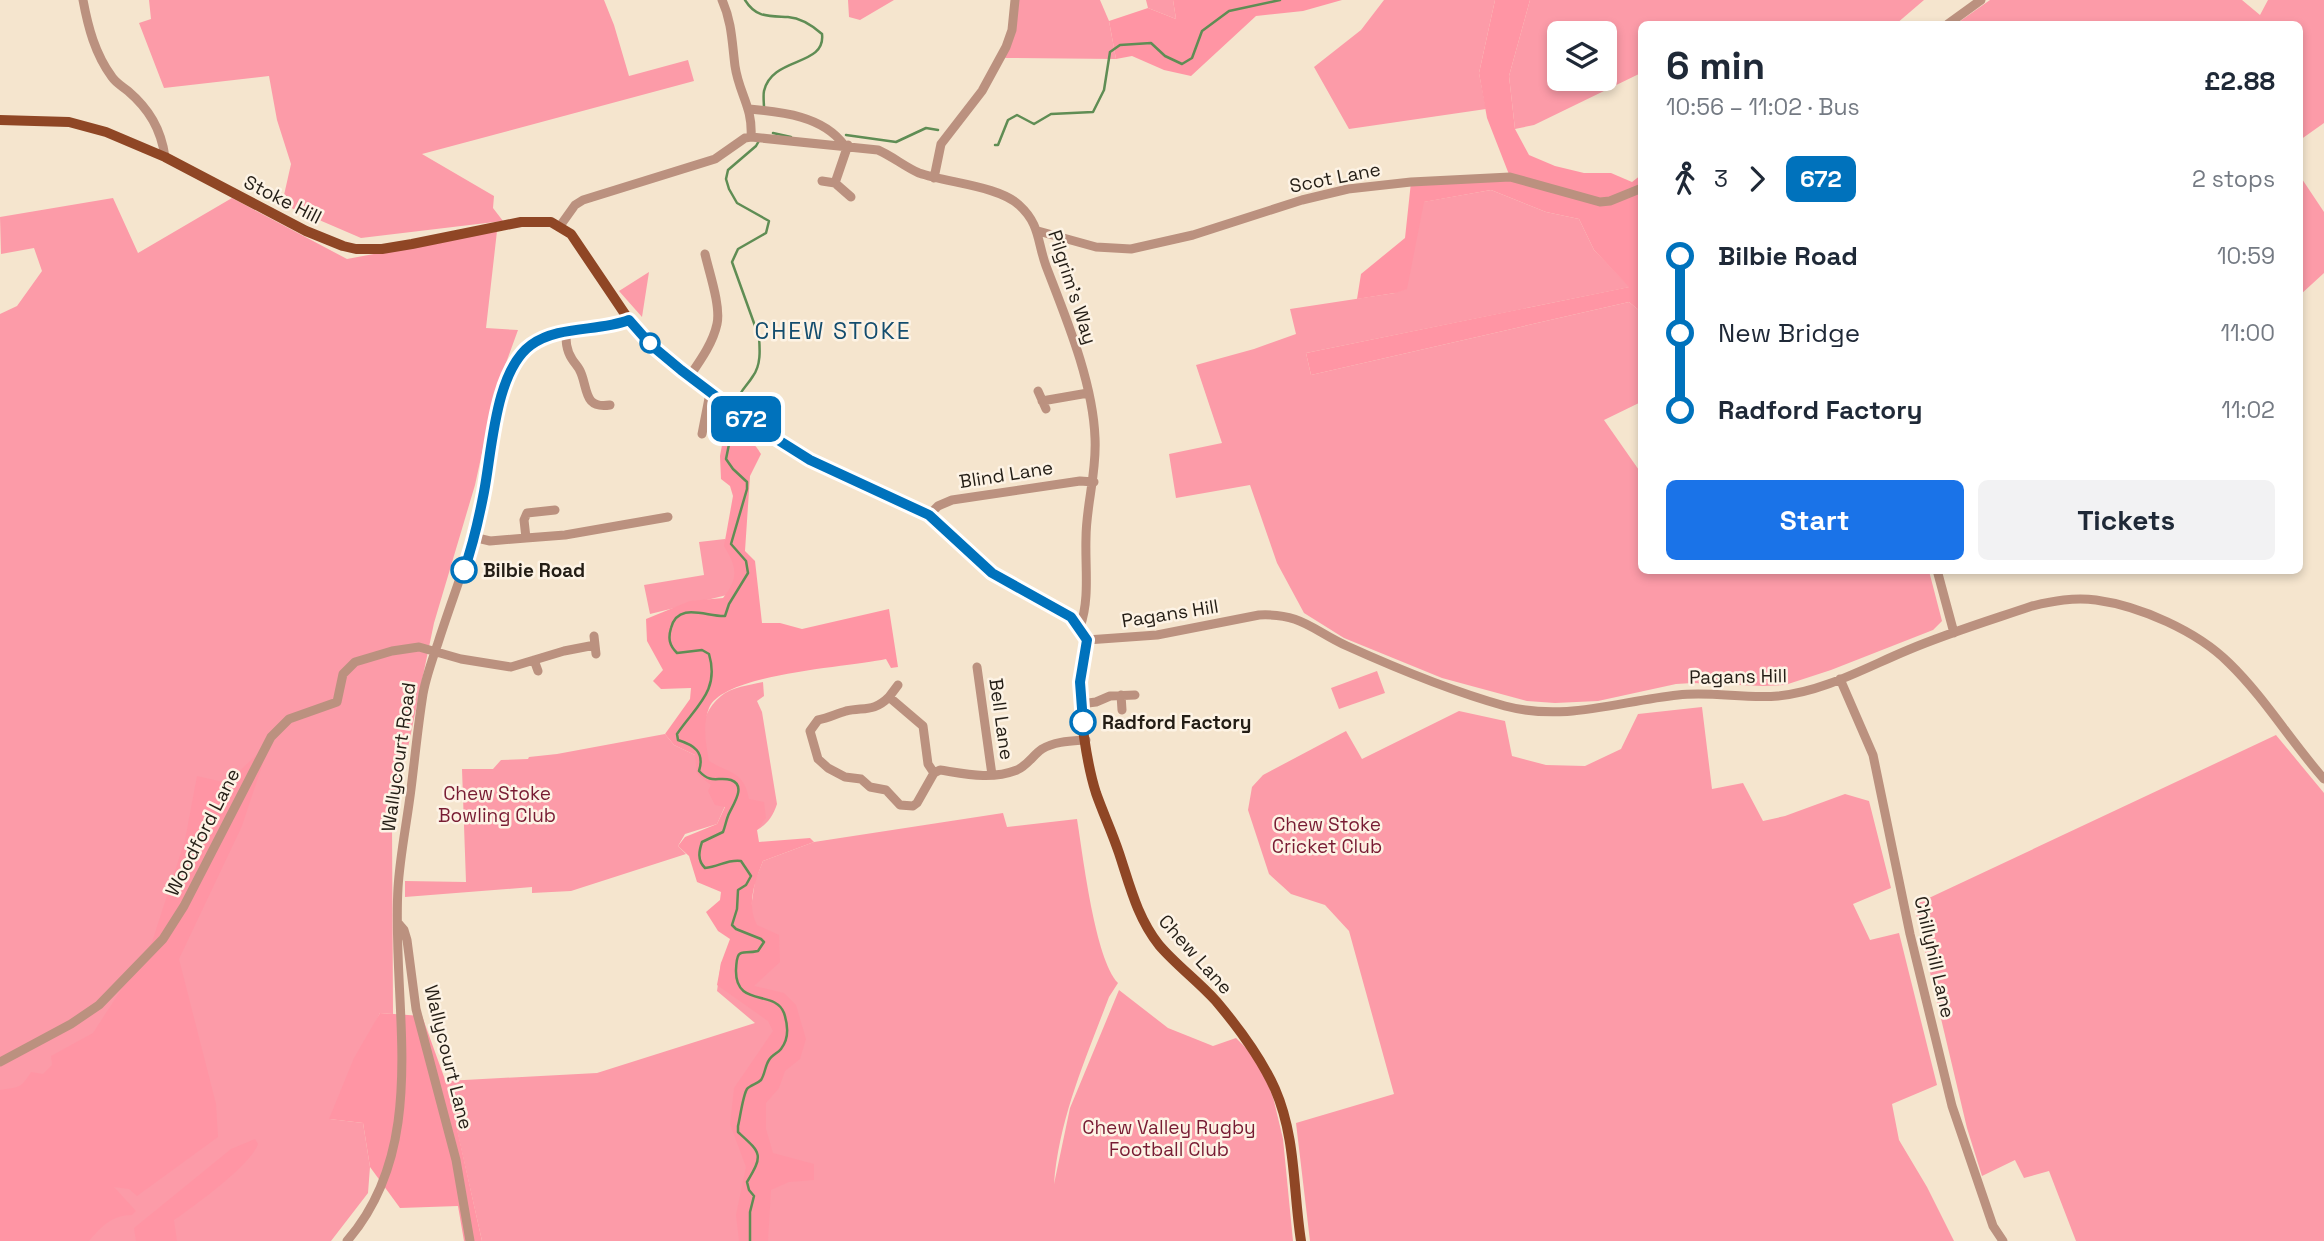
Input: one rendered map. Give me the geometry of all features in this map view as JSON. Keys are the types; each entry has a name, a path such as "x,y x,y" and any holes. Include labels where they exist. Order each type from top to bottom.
{"main road":[{"name":"Stoke Hill","path":"0,120 79,124 106,132 165,157 306,231 355,249 412,244 533,221 545,221 560,226"},
{"path":"560,226 576,240 629,320 651,345 689,377 730,408 810,460 929,515 992,573 1071,617 1087,640"},
{"name":"Chew Lane","path":"1087,640 1080,682 1080,704 1086,740 1096,792 1110,824 1129,888 1144,924 1160,946 1215,1000 1246,1040 1275,1088 1291,1143 1301,1241"}],"street":[{"path":"83,0 88,28 106,68 155,123 162,139 165,157"},
{"path":"733,0 724,3 733,36 735,68 759,110 812,121 831,130 846,145 835,183"},
{"path":"934,178 941,144 982,91 1006,47 1012,30 1015,0"},
{"path":"1952,21 1981,0"},
{"path":"560,226 575,205 583,200 715,159 745,138 752,137 752,119 759,110"},
{"name":"Pilgrim's Way","path":"752,137 877,150 896,158 916,172 1003,193 1019,205 1038,231 1038,245 1065,316 1088,393 1096,436 1094,482 1086,535 1086,611 1080,627"},
{"name":"Scot Lane","path":"1038,231 1096,247 1131,248 1193,235 1302,200 1348,189 1411,182 1510,177 1600,202 1610,201 1638,190"},
{"path":"822,181 835,183 851,197"},
{"path":"689,377 702,359 717,323 718,310 709,294 705,254"},
{"name":"Wallycourt Road","path":"347,1241 379,1190 398,1131 402,1096 398,923 400,869 423,691 473,537 485,489 497,411 507,379 530,345 566,332 615,326 629,320"},
{"path":"566,332 567,350 580,369 587,396 601,406 610,405"},
{"path":"702,434 710,393"},
{"path":"1042,400 1088,393"},
{"name":"Blind Lane","path":"929,515 938,506 952,500 1080,481 1094,482"},
{"path":"526,538 524,520 527,513 555,510"},
{"path":"473,537 489,541 565,535 667,517"},
{"path":"1938,574 1954,633"},
{"name":"Pagans Hill","path":"1087,640 1157,635 1276,614 1301,620 1345,646 1464,694 1509,707 1548,712 1607,708 1677,695 1706,693 1778,696 1806,691 1911,648 2032,606 2064,600 2096,600 2154,617 2194,635 2228,662 2324,779"},
{"path":"435,652 502,667 518,666 564,650 595,645"},
{"name":"Woodford Lane","path":"0,1062 71,1024 99,1005 163,939 184,906 271,737 289,719 337,702 344,674 355,662 419,647 435,652"},
{"path":"534,660 538,671"},
{"name":"Bell Lane","path":"977,667 992,775"},
{"name":"Chillyhill Lane","path":"1840,679 1873,755 1910,934 1952,1106 1993,1226 2003,1241"},
{"path":"898,685 881,705 846,711 818,720 810,732 818,759 838,774 860,779 870,787 886,790 900,805 906,807 917,803 934,774 940,770 979,777 1014,771 1026,765 1045,747 1059,742 1086,740"},
{"path":"1121,695 1122,710"},
{"path":"1080,704 1096,702 1110,696 1135,695"},
{"path":"890,697 923,726 928,764 934,774"},
{"name":"Wallycourt Lane","path":"398,923 404,930 416,1009 456,1160 470,1241"}],"green space":[{"path":"149,0 604,0 629,76 688,60 694,81 422,154 494,196 493,208 503,221 361,238 282,204 291,164 277,120 269,76 164,88 139,23 151,19"},
{"path":"848,0 894,0 860,20 849,17"},
{"path":"1019,0 1100,0 1109,21 1116,59 1005,58"},
{"path":"1146,0 1173,0 1176,19 1148,8"},
{"path":"1384,0 1495,0 1479,73 1486,109 1349,129 1314,67 1361,30"},
{"path":"1530,0 1924,0 1900,21 1638,21 1638,74 1617,85 1617,21 1547,21 1547,91 1604,91 1534,125 1515,129 1509,76"},
{"path":"1990,0 2242,0 2260,15 2268,0 2324,0 2324,123 2303,138 2303,21 1960,21"},
{"path":"2303,180 2324,212 2324,273 2303,292"},
{"path":"1491,190 1546,212 1579,219 1594,250 1630,287 1306,353 1311,375 1629,302 1638,310 1638,403 1604,420 1638,469 1638,574 1930,574 1942,621 1933,630 1785,685 1676,684 1598,701 1555,703 1527,701 1442,678 1344,638 1304,613 1277,563 1250,485 1176,498 1169,454 1222,443 1196,365 1296,334 1290,309 1395,293 1423,202"},
{"path":"113,198 138,253 232,198 347,259 497,231 486,328 518,330 495,393 475,485 434,623 392,824 393,1014 380,1013 330,1119 363,1123 370,1167 368,1193 331,1241 0,1241 0,314 17,306 42,271 34,248 1,254 0,217"},
{"path":"649,272 642,317 619,291"},
{"path":"725,539 742,565 731,594 650,614 644,585 704,575 699,542"},
{"path":"1377,671 1385,693 1339,709 1331,688"},
{"path":"763,682 764,696 757,701 762,712 777,804 769,820 758,830 727,842 734,811 705,754 704,723 710,709 725,693"},
{"name":"Chew Stoke Cricket Club","path":"1702,707 1712,789 1743,783 1763,821 1785,816 1845,794 1869,801 1891,888 1853,904 1870,940 1899,933 1937,1085 1892,1104 1899,1140 1927,1187 1954,1241 1310,1241 1296,1123 1394,1094 1349,931 1325,905 1291,894 1269,874 1248,810 1252,787 1263,775 1346,731 1362,759 1459,711 1505,721 1512,756 1546,765 1585,766 1621,749 1638,714"},
{"name":"Chew Stoke Bowling Club","path":"665,734 674,745 695,755 725,806 717,824 685,834 678,846 686,854 571,891 532,893 532,887 405,897 405,881 466,882 462,769 493,769 501,760 528,759"},
{"path":"2276,735 2324,793 2324,1241 2076,1241 2049,1171 2024,1178 2015,1160 1982,1176 1967,1128 1914,905"},
{"name":"Chew Valley Rugby Football Club","path":"1003,813 1007,827 1077,819 1097,930 1110,971 1118,983 1109,997 1075,1089 1061,1136 1054,1184 1070,1108 1119,990 1168,1028 1213,1046 1236,1038 1261,1063 1283,1139 1293,1241 482,1241 446,1081 597,1073 755,1023 717,991 721,963 749,921 755,881 763,861 814,842"}],"shaded area":[{"path":"1173,0 1342,0 1303,11 1256,16 1191,76 1164,70 1132,56 1116,59 1109,21 1148,8 1176,19"},
{"path":"1495,0 1530,0 1509,76 1515,129 1529,155 1555,166 1584,173 1611,173 1632,182 1638,177 1638,310 1629,302 1311,375 1306,353 1629,287 1594,250 1579,219 1546,212 1491,190 1424,202 1407,289 1357,299 1361,274 1405,238 1411,182 1510,177 1487,118 1479,73"},
{"path":"727,418 761,454 750,476 745,551 755,561 762,623 780,623 802,629 889,609 898,667 891,668 886,659 762,679 719,696 707,714 705,734 709,761 740,778 749,799 764,802 766,818 757,830 759,842 810,838 814,842 763,861 752,901 757,925 779,935 780,962 754,986 784,993 796,1005 806,1039 800,1059 785,1071 779,1088 766,1103 766,1129 773,1153 814,1164 814,1180 789,1182 771,1190 768,1241 739,1241 736,1215 746,1167 730,1124 734,1088 773,1031 768,1021 717,985 721,963 730,939 718,931 706,912 720,900 721,892 697,882 689,856 678,846 685,837 717,824 725,807 715,805 708,791 711,785 697,774 695,755 674,745 665,734 690,699 691,688 661,689 653,681 663,670 647,641 646,619 690,601 723,598 732,584 734,566 724,546 733,496 730,486 721,479 720,456"},
{"path":"270,742 242,826 179,959 216,1104 218,1137 137,1196 129,1189 114,1187 136,1211 132,1215 107,1223 89,1241 0,1241 0,1090 19,1086 31,1072 43,1074 52,1065 51,1056 93,1033 152,942 185,840 197,776 227,783"},
{"path":"380,1013 422,1016 448,1088 482,1241 464,1241 458,1206 400,1208 370,1167 363,1123 329,1119 354,1058"},
{"path":"255,1139 258,1144 245,1163 221,1185 174,1220 177,1241 136,1241 134,1228 231,1149"}],"waterway":[{"path":"745,0 758,13 798,19 822,34 821,44 816,52 787,66 769,80 764,91 764,108"},
{"path":"995,145 998,145 1008,120 1017,115 1034,124 1051,114 1093,112 1104,90 1110,52 1120,45 1151,43 1165,56 1182,64 1192,58 1202,31 1229,11 1280,0"},
{"path":"846,135 896,142 926,128 938,130"},
{"path":"773,133 791,137"},
{"path":"737,405 741,392 757,367 760,347 759,337 732,262 738,249 766,233 769,221 737,203 726,179 728,170 756,146 760,139"},
{"path":"735,415 726,459 747,482 747,489 731,544 746,561 748,573 729,604 725,616 694,612 680,615 671,628 669,638 677,653 702,650 709,654 712,667 709,688 677,734 678,740 697,750 701,759 699,771 704,775 711,779 731,780 738,787 737,797 723,832 702,842 700,852 705,868 741,861 751,876 746,885 738,890 737,909 732,925 764,942 758,951 739,954 737,982 748,994 773,1001 784,1013 786,1022 787,1036 784,1045 769,1060 761,1080 748,1088 738,1126 738,1132 758,1154 756,1165 747,1182 754,1196 750,1212 750,1241"}],"bus line":[{"name":"672","path":"464,570 485,489 497,411 507,379 518,359 530,345 548,337 615,326 629,320 651,345 751,423 810,460 859,485 929,515 992,573 1071,617 1087,640 1080,682 1083,722"}],"place":[{"name":"Bilbie Road","path":"464,570"},
{"name":"Radford Factory","path":"1083,722"}],"district":[{"name":"CHEW STOKE","path":"833,331"}]}
